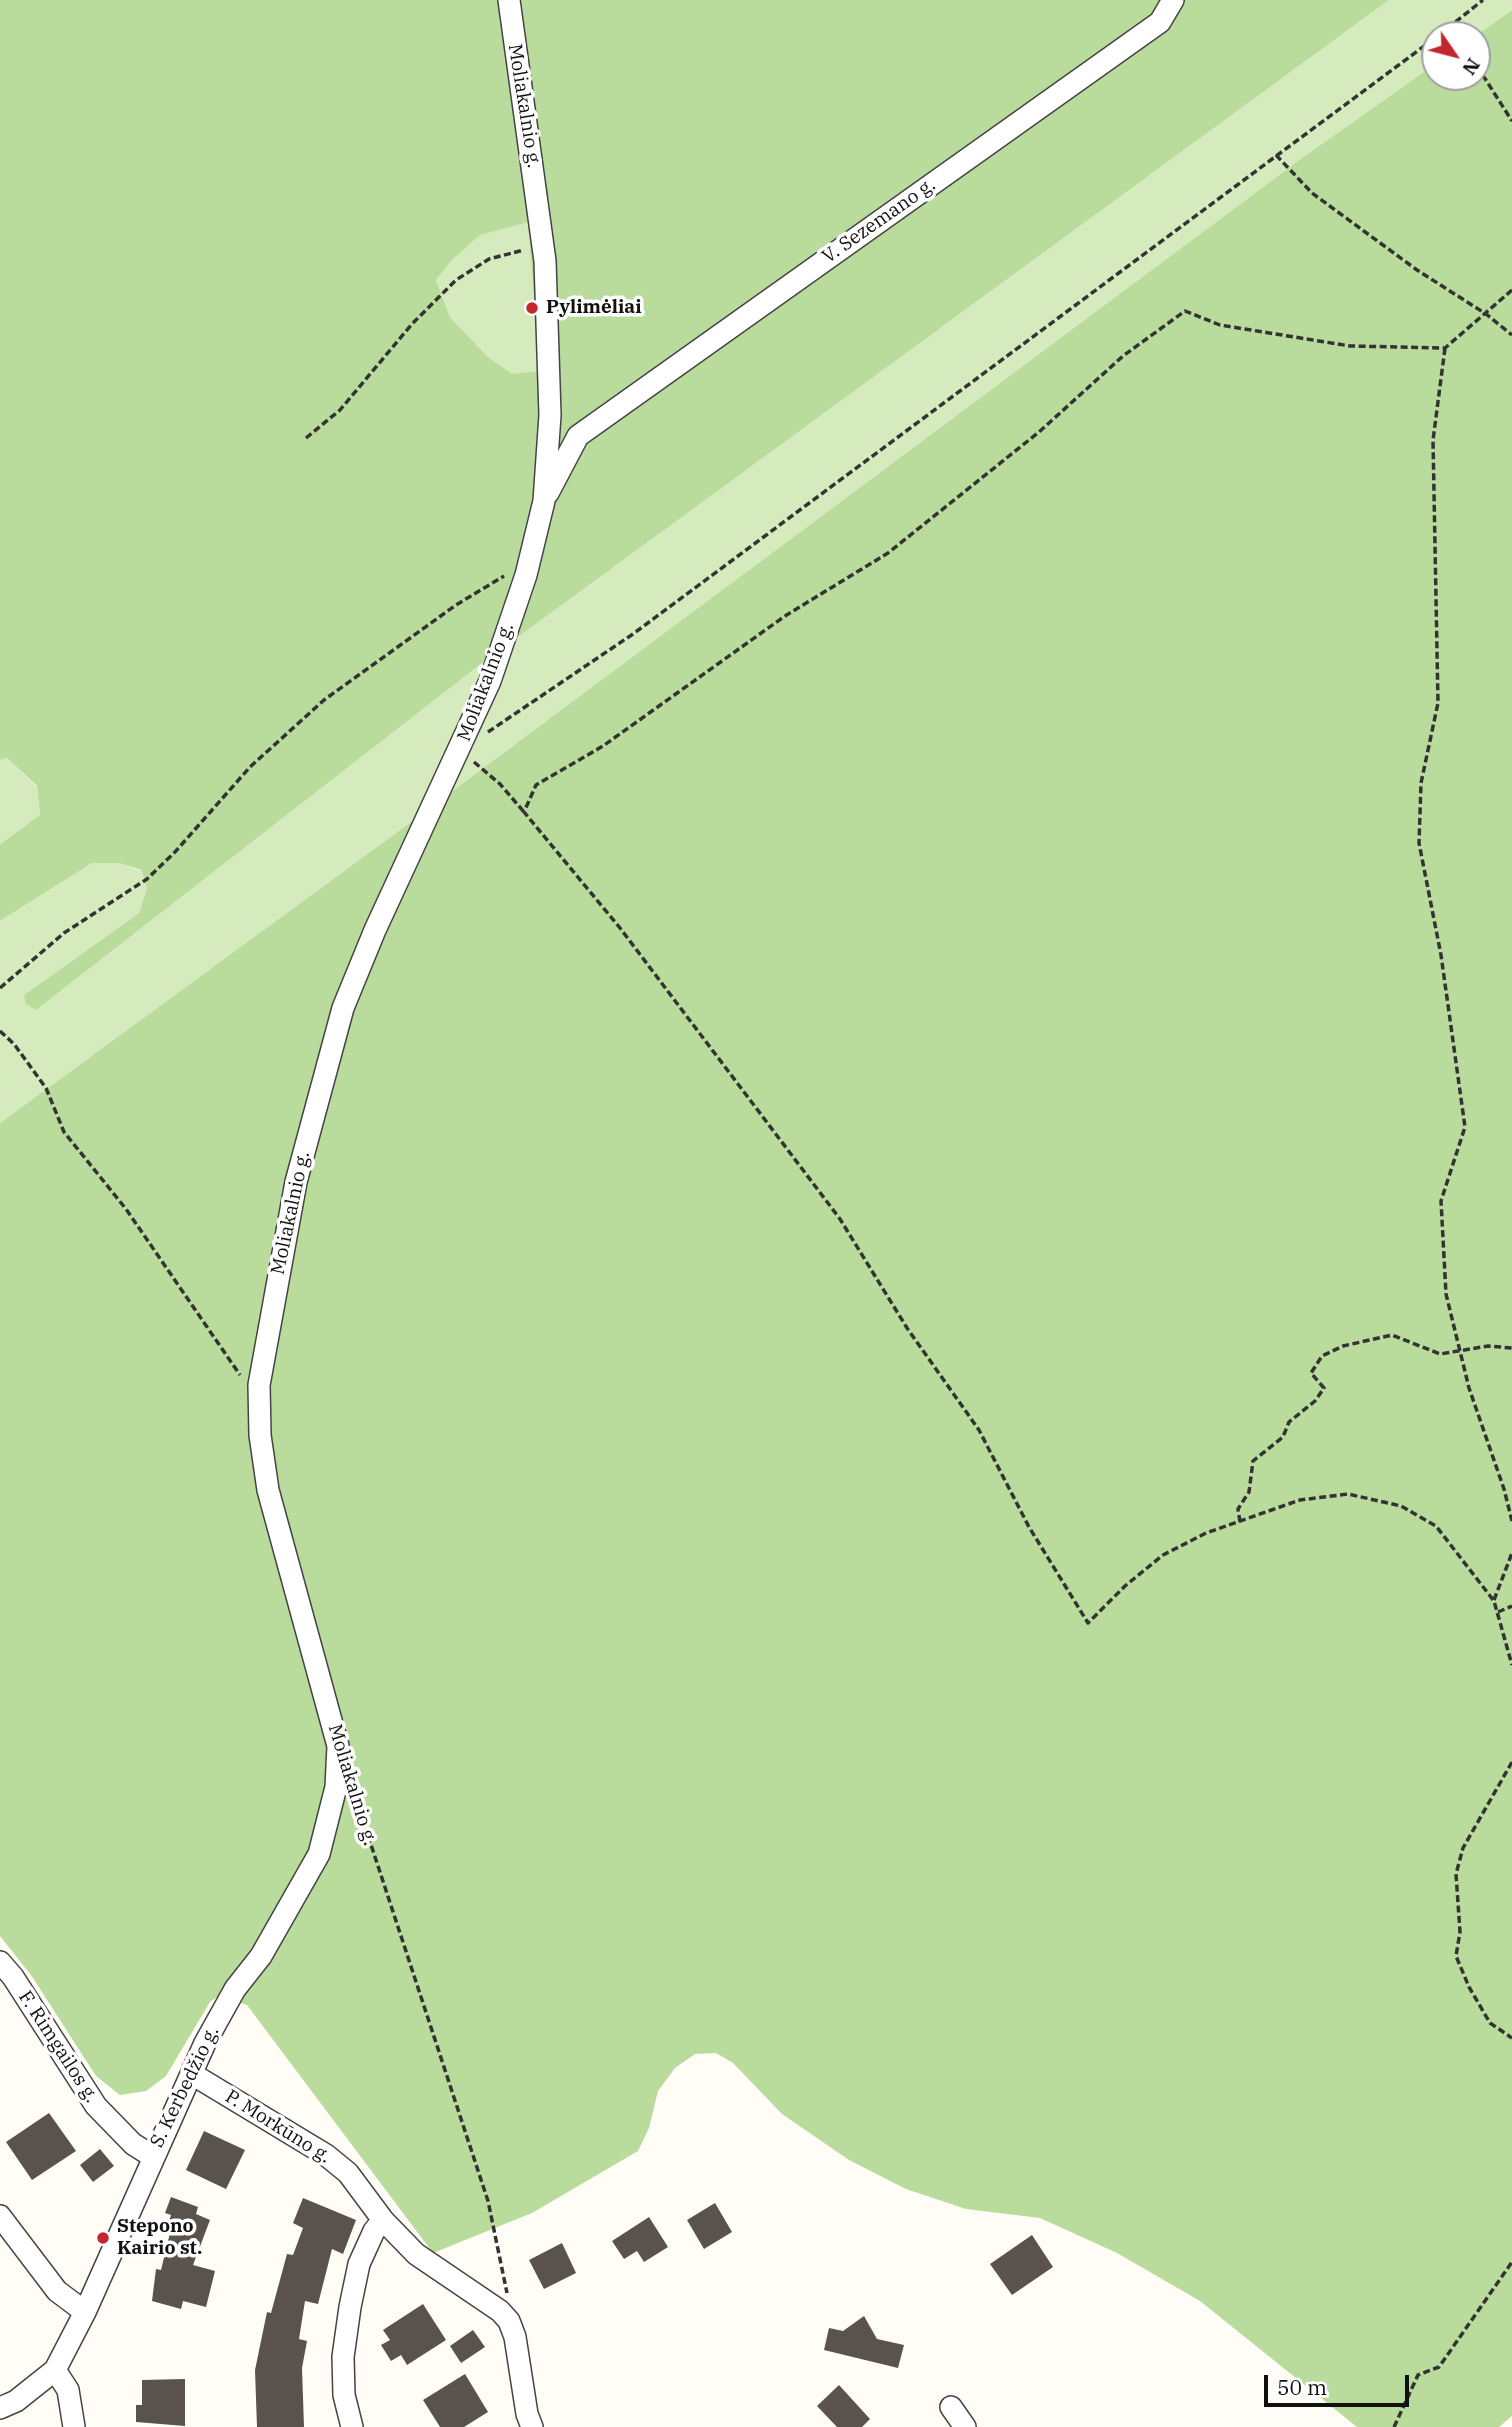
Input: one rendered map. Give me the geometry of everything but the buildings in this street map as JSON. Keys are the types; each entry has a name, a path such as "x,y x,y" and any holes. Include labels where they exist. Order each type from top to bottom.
{"street":[{"name":"Moliakalnio g.","path":"338,1745 268,1490 260,1435 259,1385 296,1182 343,1008 375,930 459,752 489,681 526,575 544,501 550,415 543,245 509,0"},
{"name":"V. Sezemano g.","path":"544,501 579,436 1160,22 1173,0"},
{"path":"550,415 579,436"},
{"name":"S. Kerbedžio g.","path":"0,2408 16,2401 55,2370 85,2312 152,2156 222,2011 261,1955 319,1854 336,1787 338,1745"},
{"name":"F. Rimgailos g.","path":"0,1962 13,1977 96,2106 133,2144 152,2156"},
{"name":"P. Morkūno g.","path":"192,2074 326,2155 365,2193 383,2220 416,2254 500,2311"},
{"path":"0,2216 57,2291 85,2312"},
{"path":"352,2427 344,2395 343,2357 350,2307 359,2264 374,2231 383,2220"},
{"path":"500,2311 509,2321 515,2337 527,2414 533,2427"},
{"path":"55,2370 68,2390 74,2427"},
{"path":"951,2407 965,2427"}],"path":[{"path":"1458,21 1483,0"},
{"path":"1421,48 633,634 459,752 484,768 524,812 628,938 771,1123 840,1219 907,1328 979,1430 1029,1527 1088,1623 1125,1586 1163,1555 1206,1533 1300,1500 1348,1494 1401,1506 1436,1526 1494,1601 1512,1665"},
{"path":"1491,88 1512,121"},
{"path":"1276,155 1312,192 1350,222 1417,270 1486,314 1512,335"},
{"path":"306,438 340,410 412,324 456,280 489,259 543,245"},
{"path":"524,812 536,785 603,746 691,686 785,616 888,552 1039,432 1123,356 1185,311 1220,325 1350,346 1445,348 1512,290"},
{"path":"1445,348 1433,440 1437,703 1421,783 1419,843 1441,956 1465,1127 1441,1201 1446,1294 1512,1521"},
{"path":"0,988 64,933 147,878 175,852 250,767 324,701 491,583 514,571 526,575"},
{"path":"0,1031 14,1044 46,1088 64,1132 126,1209 239,1375 245,1381 259,1385"},
{"path":"1240,1522 1238,1509 1249,1492 1253,1461 1283,1437 1289,1422 1315,1401 1324,1388 1311,1373 1322,1356 1343,1346 1392,1335 1440,1354 1488,1346 1512,1348"},
{"path":"1494,1601 1512,1553"},
{"path":"1497,1612 1512,1606"},
{"path":"1512,1762 1463,1848 1456,1874 1460,1932 1455,1956 1490,2024 1512,2038"},
{"name":"Moliakalnio g.","path":"351,1785 488,2201 507,2287 500,2311"},
{"path":"1394,2427 1418,2375 1439,2367 1512,2262"}],"green space":[{"path":"0,0 1389,0 477,667 36,1010 26,1004 24,995 139,913 147,888 141,870 119,863 92,863 0,921 0,844 40,815 37,786 7,758 0,760","holes":["528,222 540,371 512,374 488,357 450,317 436,280 451,261 480,235"]},
{"path":"1389,0 1512,0 1512,10 1491,25 1491,21 1421,21 1421,74 1302,158 396,833 0,1123 0,921 92,863 119,863 141,871 147,888 139,913 24,995 36,1010 477,667"},
{"path":"1512,10 1512,2416 1499,2427 1357,2427 1200,2301 1117,2253 1040,2218 966,2209 906,2189 849,2160 782,2114 733,2063 716,2053 695,2054 675,2068 658,2091 649,2128 638,2151 532,2213 433,2253 247,2005 218,1996 210,2002 166,2076 146,2091 120,2095 96,2076 31,1975 0,1936 0,1123 396,833 1302,158 1421,74 1421,91 1491,91 1491,25"},
{"path":"529,221 540,371 512,375 488,357 450,317 436,280 451,261 480,235"},
{"path":"7,758 37,787 40,815 0,844 0,760"}],"place":[{"name":"Pylimėliai","path":"532,308"},
{"name":"Stepono Kairio st.","path":"103,2238"}]}
